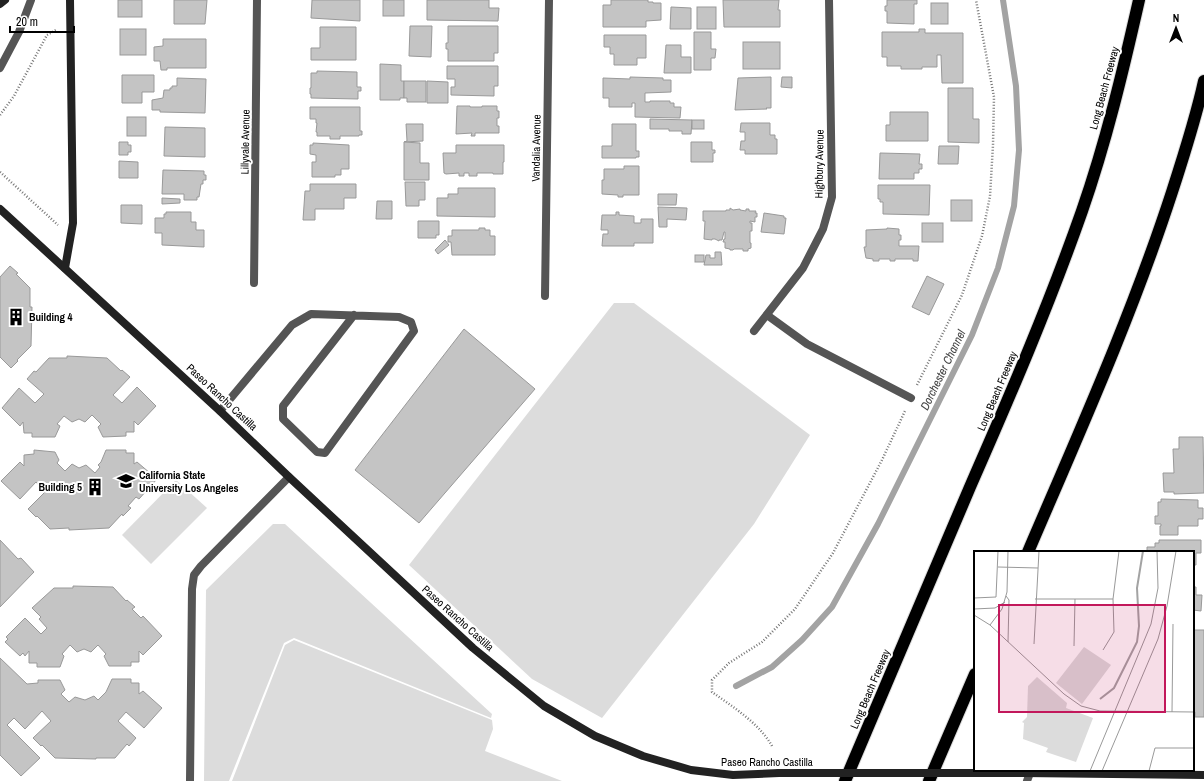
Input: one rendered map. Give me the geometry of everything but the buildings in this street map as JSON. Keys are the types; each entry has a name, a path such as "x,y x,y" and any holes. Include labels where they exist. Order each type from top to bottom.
{"highway":[{"name":"Long Beach Freeway","path":"845,781 1051,295 1082,209 1105,138 1125,63 1139,0"},
{"path":"1028,551 1126,321 1155,245 1183,159 1204,81"},
{"path":"929,781 974,676"}],"street":[{"path":"0,4 5,0"},
{"path":"0,68 19,32 31,0"},
{"path":"65,268 73,223 70,0"},
{"name":"Lillyvale Avenue","path":"254,283 257,0"},
{"name":"Vandalia Avenue","path":"545,296 549,0"},
{"name":"Highbury Avenue","path":"754,330 802,268 823,229 832,197 829,0"},
{"name":"Paseo Rancho Castilla","path":"0,209 220,411 473,648 544,706 595,736 643,756 691,770 731,778 779,773 1026,773 1204,776"},
{"path":"220,411 292,325 311,314 354,315 399,317 411,322 414,331 325,453 317,452 283,419 283,406 354,315"},
{"path":"767,314 807,344 911,398"},
{"path":"190,781 192,589 194,575 201,566 289,477"},
{"path":"1026,773 1027,781"}],"path":[{"path":"772,746 767,737 743,714 712,692 712,680 729,663 762,642 795,609 833,553 882,460 962,295 982,236 990,196 993,145 994,97 976,0"},
{"path":"0,115 14,96 47,35 58,29"},
{"path":"0,172 58,226 65,225"}],"shaded area":[{"path":"614,303 634,303 810,435 754,524 602,718 532,679 409,565"},
{"path":"176,480 207,508 151,564 122,535"},
{"path":"273,524 285,524 492,714 491,718 294,638 284,643 229,781 204,781 206,590"},
{"path":"294,640 492,720 493,729 485,751 562,781 232,781 285,645"}],"waterway":[{"name":"Dorchester Channel","path":"736,686 772,667 802,640 832,607 878,524 972,335 998,268 1014,206 1019,150 1016,86 1003,0"}],"place":[{"name":"Building 4","path":"16,317"},
{"name":"California State University Los Angeles","path":"126,481"},
{"name":"Building 5","path":"95,487"}]}
